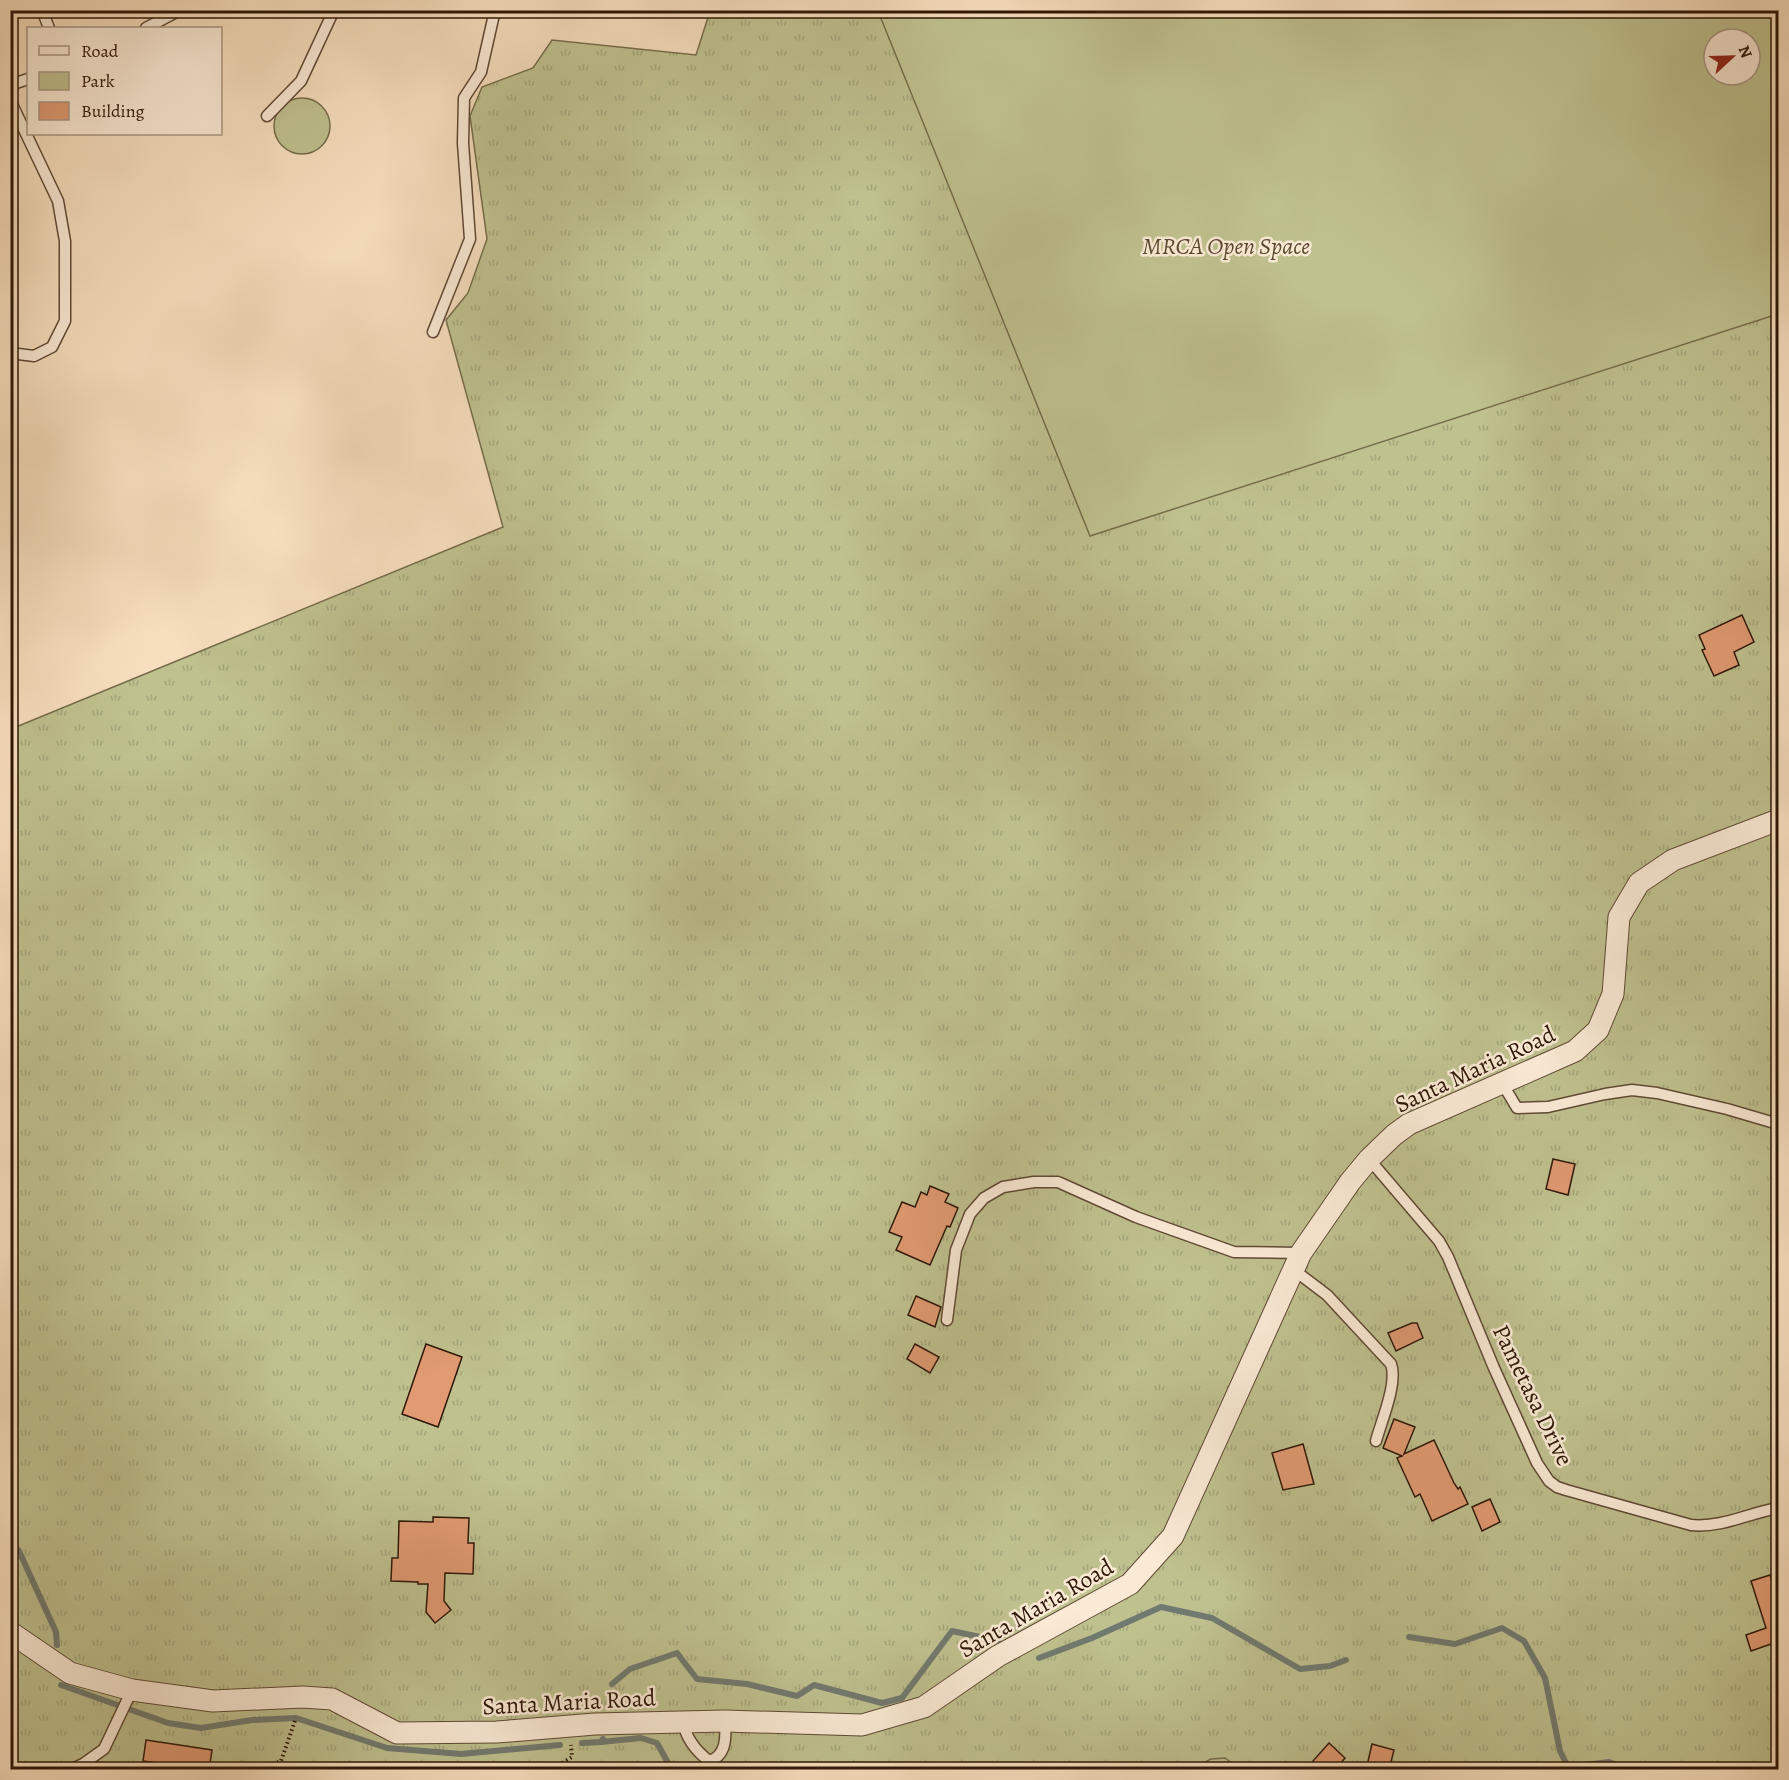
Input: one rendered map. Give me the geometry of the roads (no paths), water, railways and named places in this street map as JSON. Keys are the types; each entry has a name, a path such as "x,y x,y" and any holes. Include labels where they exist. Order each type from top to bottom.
{"street":[{"name":"Santa Maria Road","path":"10,1632 70,1673 130,1694 213,1701 303,1697 332,1699 397,1733 497,1732 595,1724 725,1721 862,1725 924,1707 998,1656 1130,1584 1173,1536 1298,1261 1350,1182 1369,1159 1409,1124 1575,1052 1598,1030 1613,994 1619,917 1639,883 1673,860 1779,819"}],"lane":[{"path":"42,10 49,27"},
{"path":"148,27 180,10"},
{"path":"267,116 301,81 334,10"},
{"path":"433,332 470,239 463,143 465,98 481,72 495,10"},
{"path":"10,85 27,79"},
{"path":"10,100 58,201 65,241 65,321 52,347 34,356 10,352"},
{"path":"1502,1083 1517,1108 1548,1107 1632,1090 1657,1093 1727,1109 1779,1124"},
{"name":"Pametasa Drive","path":"1369,1159 1439,1241 1537,1463 1543,1474 1557,1487 1691,1525 1707,1527 1779,1508"},
{"path":"947,1320 956,1251 970,1214 984,1198 1003,1188 1034,1182 1058,1182 1136,1217 1234,1252 1298,1261 1391,1364 1392,1383 1376,1441"},
{"path":"70,1770 104,1749 130,1694"},
{"path":"683,1722 689,1738 710,1765 720,1755 726,1739 725,1721"},
{"path":"10,1768 16,1770"}],"waterway":[{"path":"10,1541 19,1551 56,1632 57,1645"},
{"path":"1039,1658 1092,1638 1161,1607 1212,1618 1300,1669 1330,1666 1346,1660"},
{"path":"1409,1637 1455,1644 1502,1628 1524,1641 1545,1678 1560,1751 1568,1767 1609,1762 1630,1770"},
{"path":"612,1684 630,1669 677,1653 697,1679 747,1684 797,1696 814,1685 882,1703 902,1698 952,1631 999,1641"},
{"path":"61,1685 168,1723 201,1728 252,1720 296,1718 387,1748 461,1754 560,1745"},
{"path":"601,1742 641,1738 657,1743 672,1770"},
{"path":"582,1743 601,1742 603,1739"}],"park label":[{"name":"MRCA Open Space","path":"1226,246"}]}
